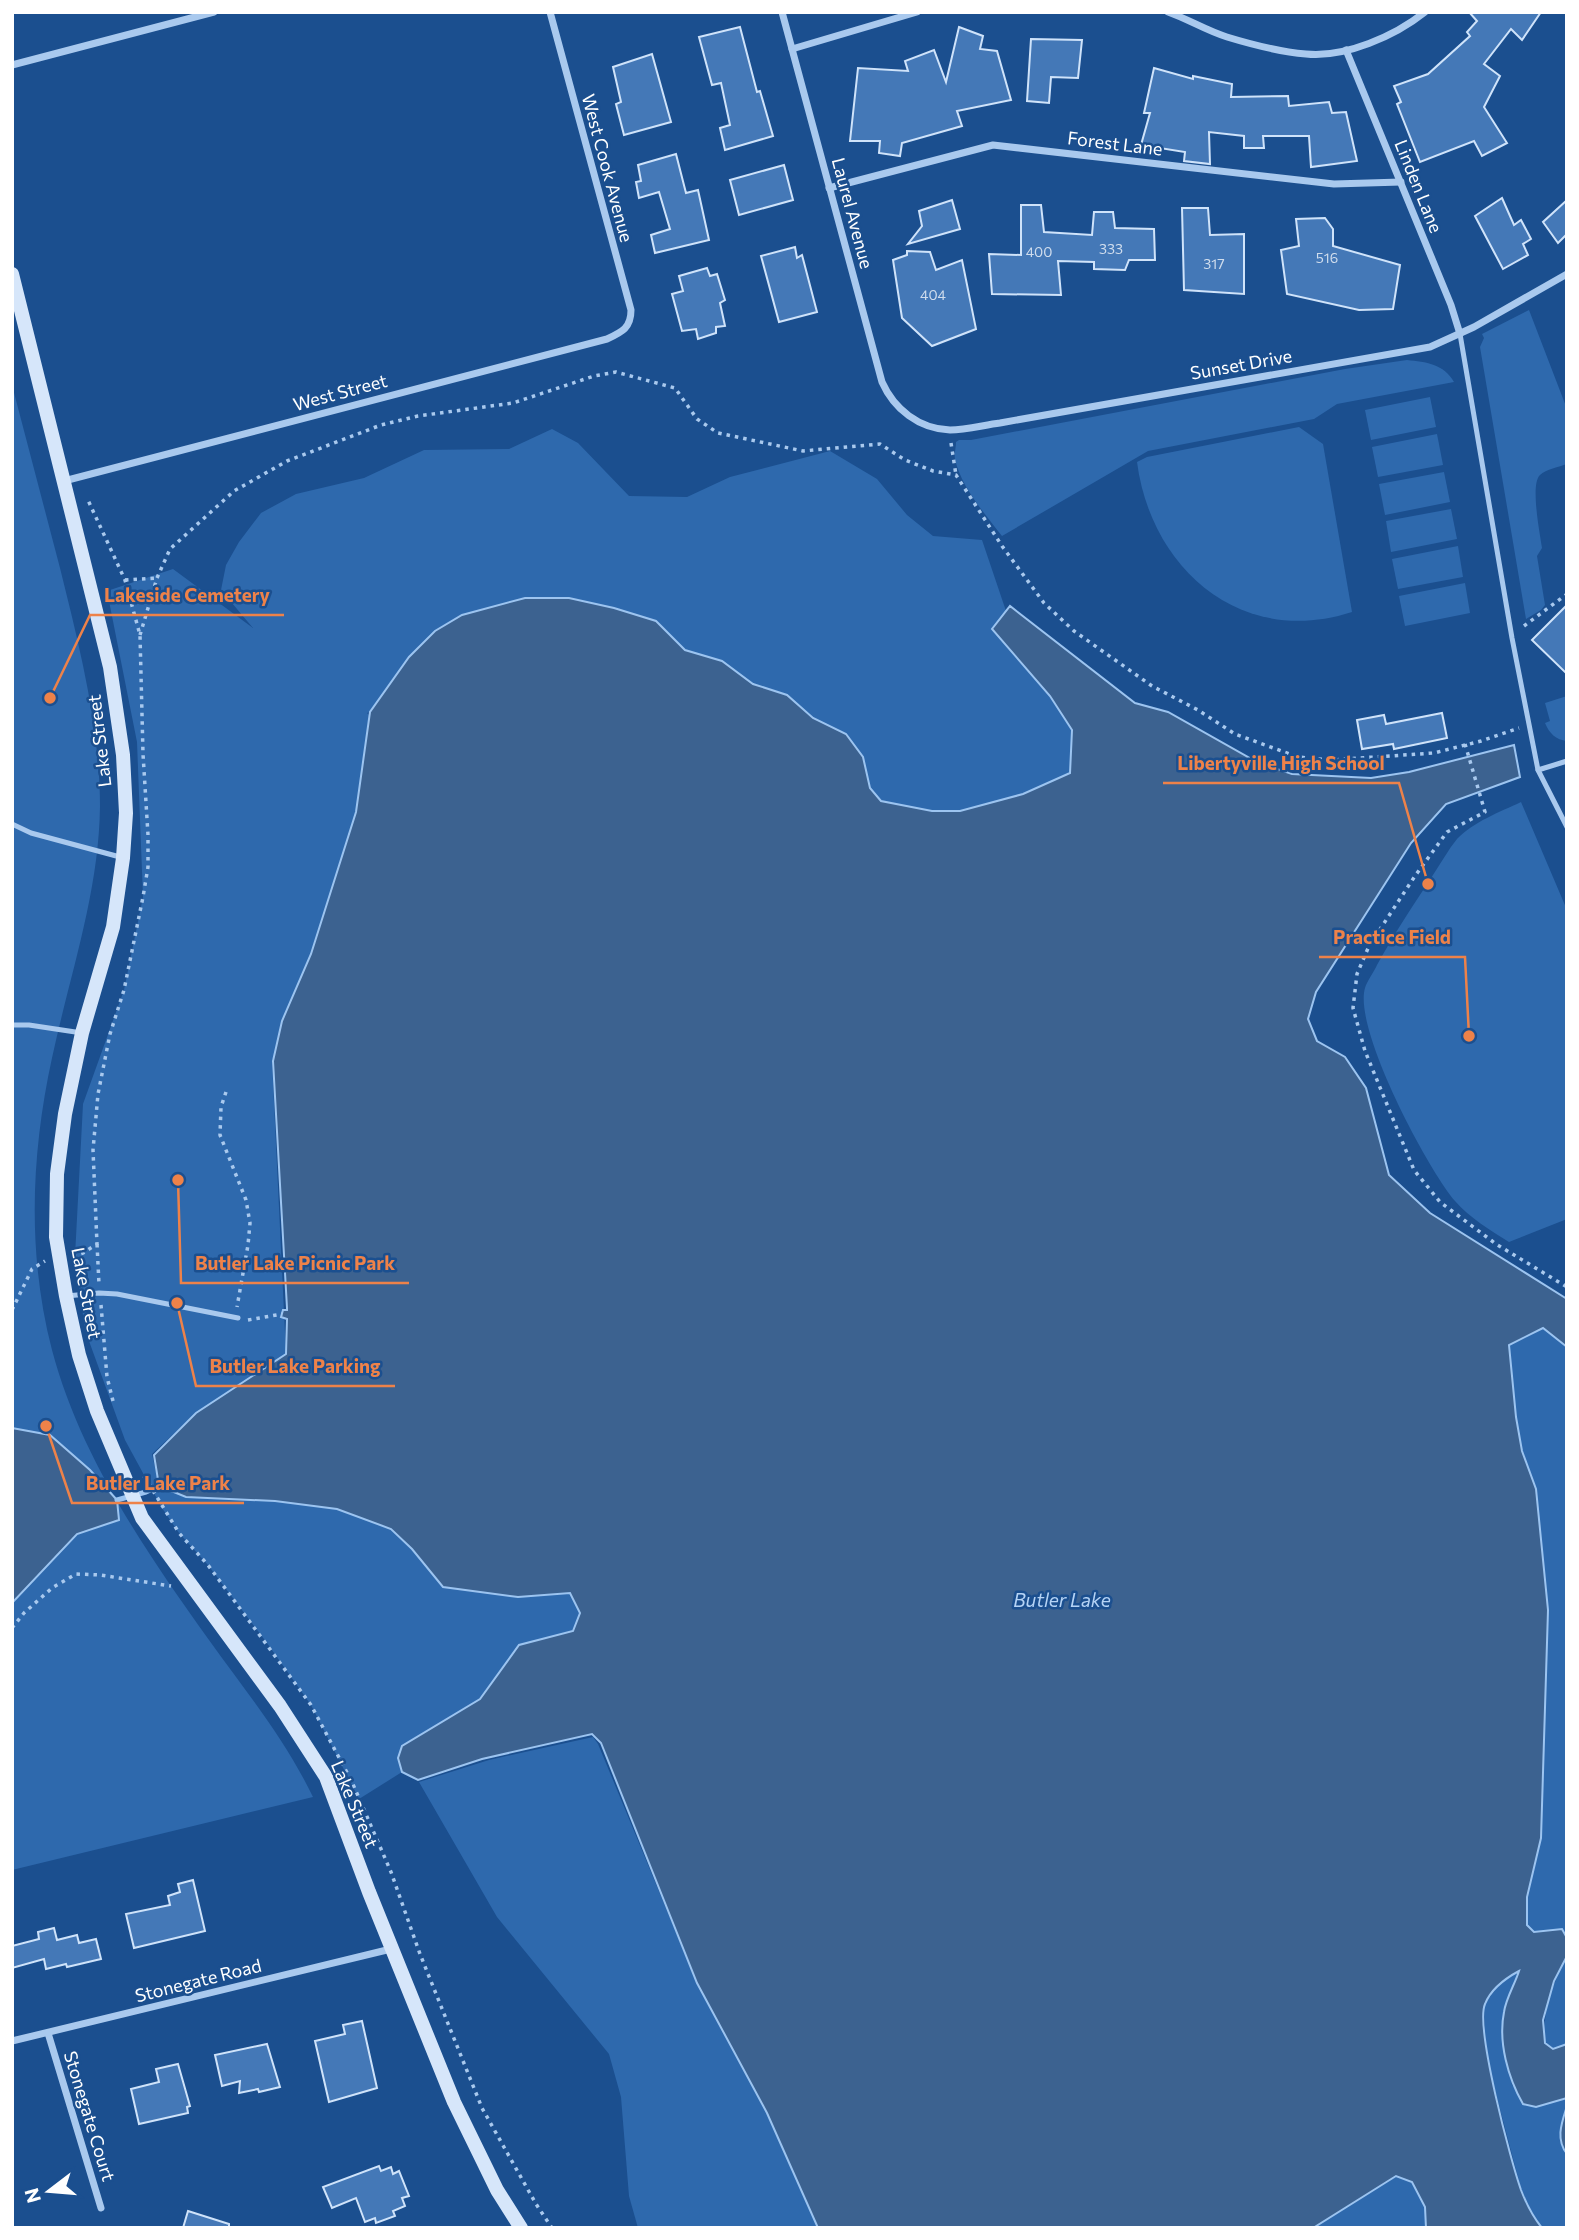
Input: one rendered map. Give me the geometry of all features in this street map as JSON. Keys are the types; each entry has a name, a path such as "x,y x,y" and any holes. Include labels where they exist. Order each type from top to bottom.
{"street":[{"path":"12,65 214,12"},
{"name":"West Cook Avenue","path":"550,12 631,310 631,320 624,331"},
{"name":"Laurel Avenue","path":"782,12 882,382 890,400 906,415"},
{"path":"792,49 916,12"},
{"path":"1168,12 1226,37 1308,54 1346,50 1382,38 1410,24 1425,12"},
{"name":"Linden Lane","path":"1346,50 1460,334"},
{"name":"Forest Lane","path":"829,188 993,145 1335,184 1401,182"},
{"name":"Lake Street","path":"12,274 110,667 123,755 126,813 123,858 113,927 82,1033 65,1114 57,1174 56,1237 82,1366 97,1411 142,1518 280,1706 326,1777 454,2102 497,2190 521,2228"},
{"name":"Sunset Drive","path":"906,415 923,424 950,430 1430,347 1460,334 1567,274"},
{"name":"West Street","path":"64,481 594,342 624,331"},
{"name":"Stonegate Road","path":"12,2041 392,1949"},
{"name":"Stonegate Court","path":"48,2033 101,2208"}],"lane":[{"path":"1460,334 1514,650 1538,769 1567,827"},
{"path":"1538,769 1567,761"},
{"path":"12,824 31,833 123,858"},
{"path":"12,1025 82,1033"},
{"path":"66,1296 99,1293 238,1318"}],"path":[{"path":"141,635 157,578 170,549 234,491 287,461 381,425 418,416 513,403 594,376 615,372 674,388 697,419 718,433 803,451 880,444 905,460 933,471 956,475"},
{"path":"950,430 956,475 1002,547 1044,603 1074,631 1152,686 1198,710 1235,734 1298,757 1330,760 1434,753 1466,747 1501,733"},
{"path":"125,580 157,578"},
{"path":"1524,626 1567,594"},
{"path":"1466,747 1485,812 1447,832 1369,946 1357,974 1353,1008 1364,1051 1414,1170 1440,1202 1496,1244 1567,1287"},
{"path":"226,1092 221,1107 220,1135 246,1199 250,1223 236,1311 238,1318 253,1321 282,1314"},
{"path":"96,1244 107,1377 117,1416"},
{"path":"12,1310 33,1269 41,1261"},
{"path":"139,1468 162,1508"},
{"path":"12,1628 52,1588 76,1574 100,1575 163,1586 177,1586 185,1577"}],"shaded area":[{"path":"1529,310 1567,409 1567,464 1546,471 1537,480 1536,510 1542,548 1537,556 1545,605 1526,619 1480,347 1484,338 1482,334"},
{"path":"1407,360 1440,368 1454,382 1337,404 1314,419 1148,451 1002,536 968,490 955,459 956,442 959,440 971,440 1345,369"},
{"path":"12,385 81,656 99,776 100,806 95,870 52,1058 36,1167 35,1241 44,1314 52,1350 79,1428 117,1502 162,1572 278,1736 313,1797 12,1870"},
{"path":"1430,397 1436,427 1371,440 1365,410"},
{"path":"1299,427 1323,444 1352,612 1311,620 1274,619 1239,609 1208,591 1182,566 1161,536 1146,501 1137,462 1147,457"},
{"path":"552,429 578,443 629,496 687,497 730,477 830,451 877,479 907,515 933,536 982,540 1006,611 992,629 1050,696 1072,731 1070,774 1023,794 960,811 932,811 881,801 870,788 863,757 846,734 813,718 787,695 753,684 722,661 685,650 656,621 569,598 525,598 462,615 435,631 409,657 367,713 369,715 356,812 312,954 272,1061 286,1354 196,1413 152,1454 159,1486 186,1497 275,1501 337,1509 391,1529 412,1549 518,1597 570,1593 580,1613 573,1631 519,1645 480,1699 402,1746 399,1758 402,1772 359,1799 311,1705 267,1643 162,1508 125,1440 85,1330 75,1256 83,1104 124,990 143,897 137,742 107,591 173,569 253,628 221,590 226,565 261,513 296,494 364,478 424,450 509,449"},
{"path":"1437,434 1443,465 1378,477 1372,447"},
{"path":"1444,472 1450,502 1385,515 1379,484"},
{"path":"1451,509 1457,539 1391,552 1386,521"},
{"path":"1458,546 1463,577 1398,589 1392,559"},
{"path":"1465,583 1470,613 1405,626 1399,596"},
{"path":"1567,696 1567,741 1556,738 1547,727 1545,723 1550,721 1545,703"},
{"path":"1521,802 1567,910 1567,1219 1509,1242 1480,1223 1455,1201 1427,1160 1381,1065 1364,1008 1365,988 1369,979 1454,843 1479,822"},
{"path":"1543,1328 1567,1347 1567,1938 1562,1929 1534,1932 1527,1925 1527,1897 1541,1838 1548,1610 1536,1489 1522,1451 1509,1345"},
{"path":"593,1737 697,1983 767,2113 818,2228 638,2228 629,2196 621,2097 609,2054 497,1917 419,1782 489,1760"},
{"path":"1567,1956 1567,2044 1553,2049 1544,2043 1545,2019 1553,1987"},
{"path":"1520,1970 1504,2012 1502,2037 1512,2085 1536,2107 1567,2098 1560,2134 1567,2154 1567,2228 1542,2228 1535,2219 1521,2189 1486,2056 1484,2005 1501,1982"},
{"path":"1396,2176 1412,2182 1425,2207 1426,2228 1313,2228"}],"water":[{"name":"Butler Lake","path":"525,598 569,598 656,621 685,650 722,661 753,684 787,695 813,718 846,734 863,757 870,788 881,801 932,811 960,811 1023,794 1070,773 1072,730 1050,696 992,629 1010,606 1135,703 1168,712 1257,762 1292,774 1371,778 1409,772 1514,745 1520,777 1446,804 1411,843 1316,992 1308,1019 1317,1041 1345,1057 1366,1088 1389,1175 1430,1213 1567,1299 1567,1347 1543,1328 1509,1345 1522,1451 1536,1489 1548,1610 1541,1838 1527,1897 1527,1925 1534,1932 1562,1929 1567,1938 1567,1956 1554,1981 1543,2020 1545,2043 1553,2049 1567,2044 1567,2098 1536,2107 1523,2104 1513,2083 1503,2047 1502,2024 1519,1971 1491,1994 1485,2004 1483,2017 1495,2095 1516,2175 1523,2195 1542,2228 1426,2228 1425,2207 1412,2182 1396,2176 1313,2228 818,2228 767,2113 697,1983 601,1743 592,1734 482,1759 418,1780 402,1772 398,1758 402,1746 480,1699 519,1645 573,1631 580,1613 570,1593 518,1597 443,1587 412,1549 391,1529 337,1509 275,1501 186,1497 159,1486 154,1455 196,1413 286,1354 287,1319 281,1317 283,1310 287,1308 273,1061 282,1021 311,954 356,812 370,712 409,657 435,631 462,615"},
{"path":"12,1428 50,1435 90,1470 117,1500 119,1520 77,1534 12,1603"},
{"path":"1567,2106 1567,2154 1560,2136"}],"building":[{"path":"1469,12 1541,12 1522,40 1511,29 1484,64 1500,76 1484,107 1507,143 1482,156 1474,141 1420,162 1397,104 1401,102 1394,86 1428,74 1470,36 1467,32 1477,21"},
{"path":"740,27 757,92 760,91 773,136 725,150 720,128 730,125 721,83 712,85 699,37"},
{"path":"959,27 983,36 980,49 997,51 1011,100 957,111 962,126 902,143 900,156 879,153 880,141 850,141 858,68 908,71 905,61 934,50 946,82"},
{"path":"1031,39 1082,40 1078,78 1051,77 1049,103 1027,101"},
{"path":"652,54 671,122 624,135 616,104 621,102 613,67"},
{"path":"1154,68 1193,79 1193,76 1232,84 1231,97 1288,96 1289,106 1329,102 1332,113 1346,112 1357,161 1311,167 1309,136 1263,136 1264,148 1244,148 1244,136 1209,132 1210,164 1184,161 1185,152 1141,145 1150,113 1144,113"},
{"path":"676,154 686,193 698,190 709,240 655,253 651,235 670,229 659,192 639,198 636,182 641,181 638,165"},
{"path":"784,165 793,200 739,215 730,180"},
{"path":"1502,198 1514,225 1521,220 1531,239 1523,244 1528,255 1503,269 1475,216"},
{"path":"952,200 960,229 908,244 922,226 919,211"},
{"path":"1567,200 1567,234 1558,243 1543,222"},
{"path":"1021,205 1041,205 1044,232 1092,235 1094,212 1113,212 1115,228 1154,229 1155,260 1129,260 1125,270 1094,269 1094,262 1058,261 1061,295 992,294 989,254 1021,255"},
{"path":"1182,208 1208,208 1210,235 1244,234 1244,294 1184,290"},
{"path":"1325,218 1333,229 1333,246 1400,265 1393,309 1359,310 1287,294 1281,250 1299,246 1296,219"},
{"path":"795,247 797,258 802,255 817,312 779,322 761,256"},
{"path":"907,251 930,252 936,270 962,260 976,329 932,346 902,318 893,260 907,255"},
{"path":"707,268 710,276 717,274 725,300 720,303 725,326 716,327 716,333 698,339 696,329 682,331 672,294 683,291 679,276"},
{"path":"1567,605 1567,674 1532,640"},
{"path":"1442,713 1447,738 1394,749 1393,744 1362,749 1357,720 1384,715 1386,724"},
{"path":"193,1880 205,1931 134,1948 126,1914 170,1905 168,1896 180,1892 178,1884"},
{"path":"54,1928 57,1940 77,1935 79,1943 96,1939 101,1959 46,1969 44,1959 12,1968 12,1946 39,1939 38,1932"},
{"path":"362,2021 377,2088 329,2102 315,2041 345,2034 343,2025"},
{"path":"267,2044 280,2087 239,2093 240,2081 222,2086 215,2055"},
{"path":"178,2064 190,2106 187,2107 188,2113 139,2124 131,2089 159,2082 156,2069"},
{"path":"379,2166 381,2171 391,2167 393,2174 399,2171 409,2196 402,2198 405,2206 393,2211 395,2216 376,2223 375,2218 365,2222 356,2198 332,2208 323,2187"},
{"path":"188,2211 229,2224 229,2228 183,2228"}],"waterway":[{"path":"117,1500 159,1486"}],"place":[{"name":"Lakeside Cemetery","path":"50,698"},
{"name":"Libertyville High School","path":"1428,884"},
{"name":"Practice Field","path":"1469,1036"},
{"name":"Butler Lake Picnic Park","path":"178,1180"},
{"name":"Butler Lake Parking","path":"177,1303"},
{"name":"Butler Lake Park","path":"46,1426"}]}
